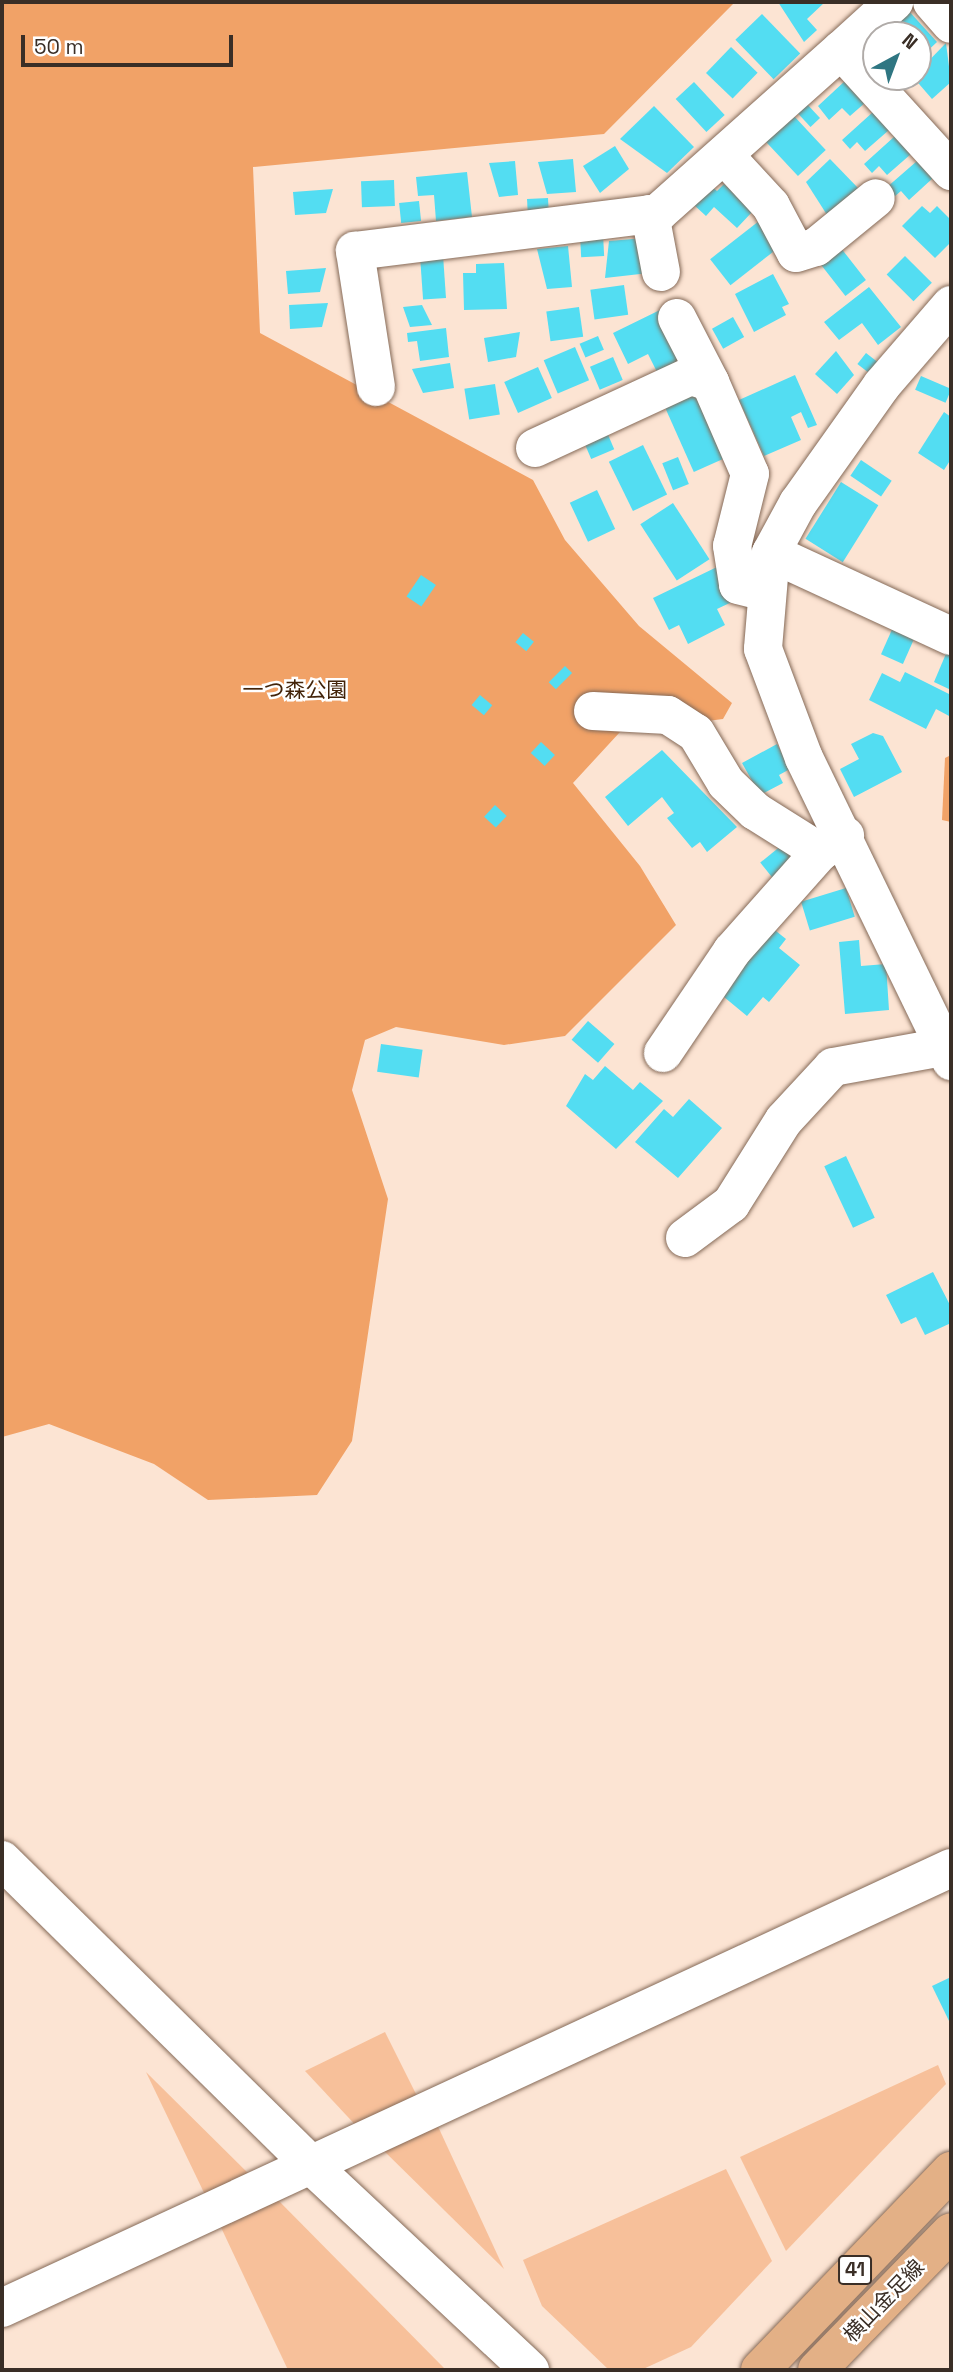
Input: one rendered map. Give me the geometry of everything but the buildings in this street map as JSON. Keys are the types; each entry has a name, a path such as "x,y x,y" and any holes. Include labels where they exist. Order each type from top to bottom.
{"main road":[{"name":"横山金足線","path":"760,2370 951,2171"},
{"name":"横山金足線","path":"817,2370 951,2232"}],"street":[{"path":"376,387 355,251 650,215 724,155 894,2"},
{"path":"932,2 951,24"},
{"path":"841,50 951,171"},
{"path":"724,155 771,206 796,253 816,247 876,198"},
{"path":"650,215 661,272"},
{"path":"685,1238 731,1204 784,1120 834,1068 947,1054 832,844 804,758 763,649 771,553 798,503 882,385 951,305"},
{"path":"677,318 710,382 750,474 732,546 738,585 766,592"},
{"path":"535,448 691,376 710,382"},
{"path":"771,553 951,636"},
{"path":"593,711 668,715 696,733 726,783 755,811 832,844"},
{"path":"663,1053 732,951 832,844"},
{"path":"2,1860 314,2168 530,2370"},
{"path":"2,2308 314,2168 951,1868"}],"shaded area":[{"path":"385,2032 420,2102 361,2131 305,2071"},
{"path":"938,2065 946,2084 786,2251 740,2157"},
{"path":"146,2072 255,2180 208,2201"},
{"path":"435,2120 504,2269 381,2148"},
{"path":"726,2169 772,2261 691,2347 641,2370 609,2370 542,2306 523,2260"},
{"path":"274,2196 446,2370 288,2370 218,2221"}],"green space":[{"name":"一つ森公園","path":"2,2 735,2 604,134 253,167 260,333 533,480 565,540 639,626 732,703 723,719 620,732 573,783 640,866 676,925 565,1036 504,1045 396,1027 365,1040 352,1090 388,1199 352,1441 317,1495 208,1500 154,1464 49,1424 2,1437"},
{"path":"951,755 951,822 942,820 945,758"}]}
